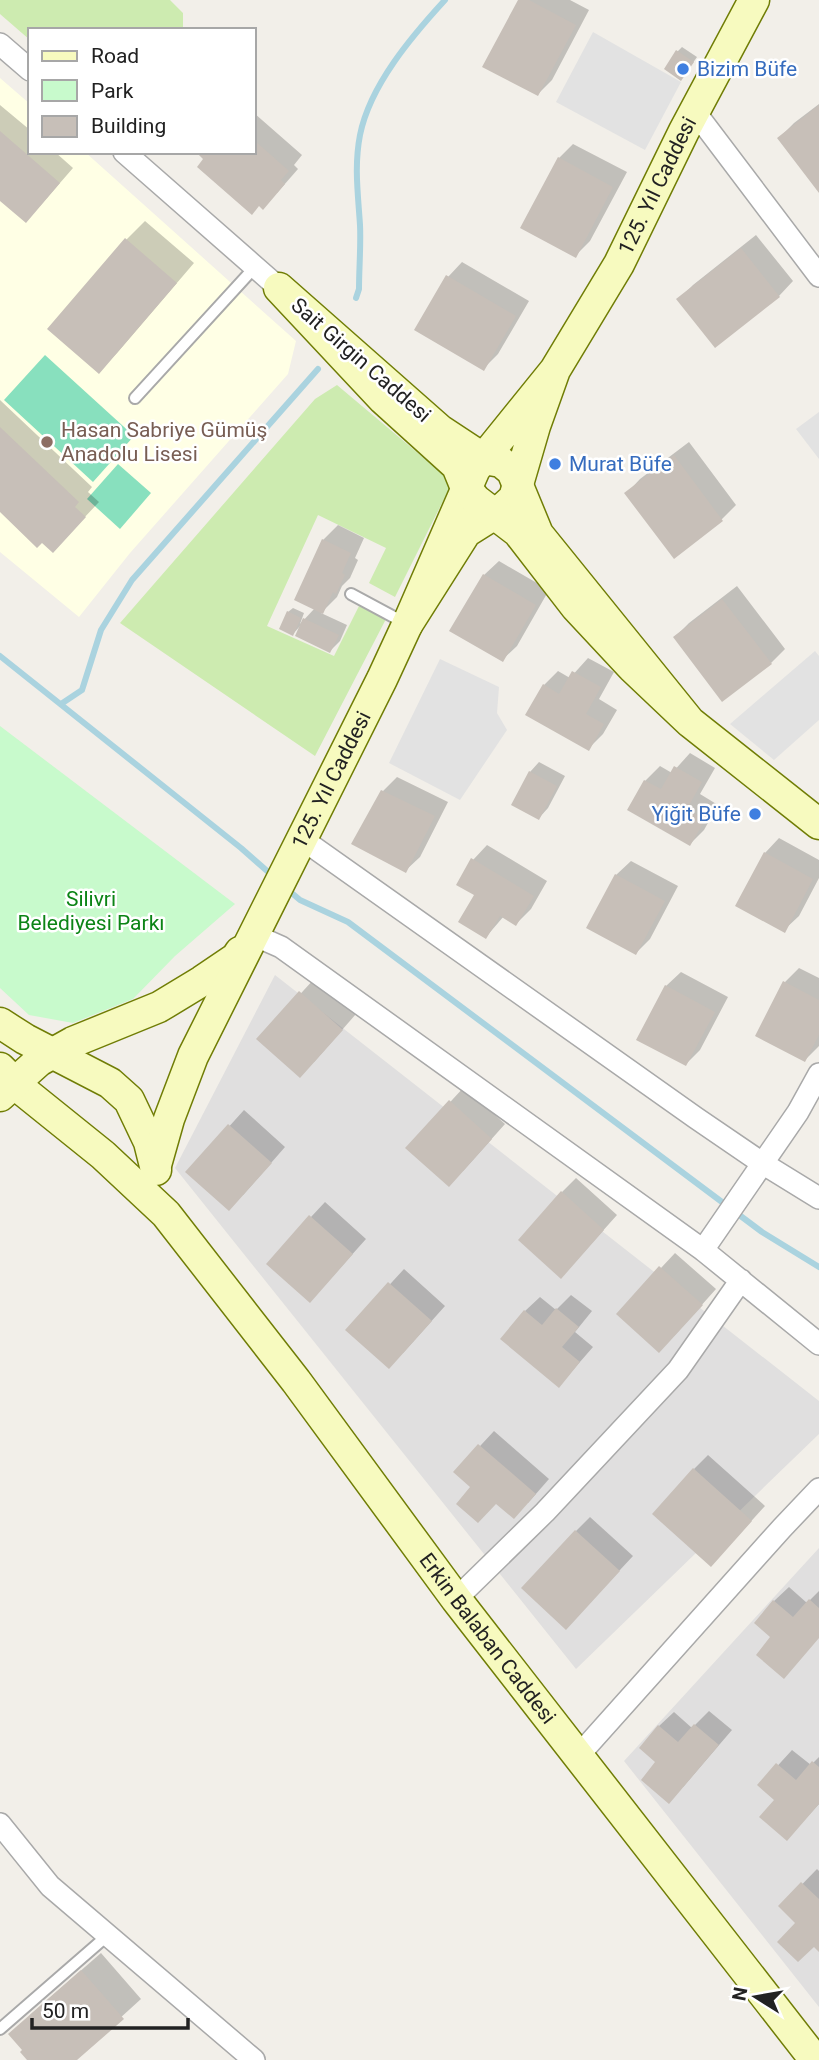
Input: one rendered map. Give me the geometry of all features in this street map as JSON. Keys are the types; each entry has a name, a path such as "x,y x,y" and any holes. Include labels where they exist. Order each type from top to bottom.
{"street":[{"name":"125. Yıl Caddesi","path":"254,935 382,679 475,469 555,370 619,264 754,0"},
{"path":"0,44 28,68"},
{"path":"695,112 819,276"},
{"path":"126,154 279,288"},
{"name":"Sait Girgin Caddesi","path":"279,288 440,430 484,458 501,462 512,471 538,534 690,722"},
{"name":"Sait Girgin Caddesi","path":"279,288 383,400 457,466 466,488 476,500 518,532 576,607 632,667 690,722 819,824"},
{"name":"125. Yıl Caddesi","path":"407,625 466,532 494,515 514,498 555,370"},
{"path":"302,839 696,1118 819,1198"},
{"path":"5,1082 63,1047 159,1007 236,958 254,935"},
{"path":"79,1135 94,1141 108,1142 142,1128 158,1111 193,1056 254,935"},
{"path":"254,935 281,947 703,1250 819,1344"},
{"name":"Erkin Balaban Caddesi","path":"0,1023 54,1040 129,1100 156,1165 157,1190 166,1214"},
{"path":"156,1165 169,1119 193,1056"},
{"path":"703,1250 798,1112 819,1074"},
{"name":"Erkin Balaban Caddesi","path":"5,1082 41,1105 79,1135 166,1214 304,1392 456,1599 815,2060"},
{"path":"0,1109 11,1101 24,1097 41,1105"},
{"path":"456,1599 545,1512 678,1370 741,1280"},
{"path":"578,1756 819,1489"},
{"path":"0,1824 50,1886 254,2060"}],"lane":[{"path":"135,398 255,267"},
{"path":"351,594 407,625"},
{"path":"0,2029 108,1935"}],"shaded area":[{"path":"593,32 681,82 645,150 556,102"},
{"path":"0,78 28,102 28,154 87,154 296,341 288,374 130,553 79,617 0,552"},
{"path":"819,412 819,459 796,429"},
{"path":"815,651 819,656 819,720 774,760 730,724"},
{"path":"440,659 499,687 497,713 507,730 460,800 389,763"},
{"path":"275,975 819,1401 819,1434 576,1669 175,1168"},
{"path":"819,1548 819,2007 624,1761"}],"green space":[{"path":"0,0 170,0 183,13 183,28 28,28 28,38 0,14"},
{"path":"45,355 134,436 93,482 4,400"},
{"path":"337,385 444,475 451,485 395,597 369,583 386,548 318,515 267,626 334,656 359,606 386,619 315,756 120,623 315,399"},
{"path":"118,464 151,493 120,529 87,499"},
{"name":"Silivri Belediyesi Parkı","path":"0,726 235,904 175,956 133,999 73,1023 29,1015 0,988"}],"building":[{"path":"518,0 529,0 576,25 538,96 482,67"},
{"path":"676,50 694,62 681,81 664,69"},
{"path":"819,105 819,193 777,138"},
{"path":"0,131 60,183 26,223 0,201"},
{"path":"256,142 289,171 281,180 285,184 263,210 259,206 252,215 197,167 203,159 198,154 256,154"},
{"path":"558,157 613,187 576,258 520,228"},
{"path":"125,238 177,283 99,374 47,329"},
{"path":"741,248 780,297 715,348 676,299"},
{"path":"446,275 516,316 484,371 414,330"},
{"path":"0,427 79,502 75,507 86,517 53,553 42,543 37,548 0,512"},
{"path":"674,455 723,521 674,559 624,493"},
{"path":"322,539 351,553 342,573 345,575 323,614 294,600"},
{"path":"483,574 536,605 503,662 449,631"},
{"path":"722,599 772,664 722,702 673,637"},
{"path":"287,611 301,618 293,636 279,629"},
{"path":"303,618 339,635 330,653 295,636"},
{"path":"572,671 601,687 586,714 604,724 589,751 525,715 543,684 559,694"},
{"path":"674,766 702,782 687,809 705,820 690,846 627,810 644,780 661,789"},
{"path":"529,771 557,786 539,820 511,805"},
{"path":"381,790 435,816 406,873 351,844"},
{"path":"764,852 813,879 785,933 735,906"},
{"path":"471,858 534,896 516,926 500,916 486,939 458,922 474,895 456,885"},
{"path":"615,874 665,901 636,955 586,928"},
{"path":"783,981 819,1000 819,1035 805,1062 755,1036"},
{"path":"665,985 715,1012 686,1066 636,1040"},
{"path":"299,991 343,1030 300,1078 256,1039"},
{"path":"449,1100 492,1139 449,1187 405,1148"},
{"path":"228,1124 272,1163 229,1211 185,1172"},
{"path":"561,1191 604,1230 561,1279 518,1240"},
{"path":"309,1215 353,1254 310,1303 266,1264"},
{"path":"659,1266 703,1305 659,1353 616,1314"},
{"path":"388,1282 432,1321 389,1369 345,1330"},
{"path":"556,1308 579,1327 562,1347 580,1362 559,1388 500,1339 524,1310 542,1325"},
{"path":"478,1444 536,1494 514,1519 496,1504 478,1523 456,1504 470,1487 453,1472"},
{"path":"693,1468 752,1521 711,1567 652,1514"},
{"path":"575,1530 620,1571 566,1630 521,1588"},
{"path":"809,1599 819,1608 819,1638 784,1679 756,1655 770,1637 754,1623 773,1600 793,1617"},
{"path":"694,1724 719,1745 669,1804 641,1780 655,1762 639,1748 658,1725 678,1742"},
{"path":"812,1761 819,1767 819,1804 787,1841 759,1817 774,1800 757,1785 776,1763 796,1780"},
{"path":"801,1882 819,1899 819,1952 814,1947 798,1962 777,1942 795,1923 778,1906"},
{"path":"81,1970 124,2019 77,2060 27,2060 8,2034"}],"waterway":[{"path":"356,298 359,289 360,241 357,158 365,116 394,62 445,0"},
{"path":"61,704 82,690 101,630 132,580 318,369"},
{"path":"0,656 274,877"},
{"path":"287,889 300,900 348,922 762,1232 819,1267"}],"place":[{"name":"Bizim Büfe","path":"683,69"},
{"name":"Hasan Sabriye Gümüş Anadolu Lisesi","path":"47,442"},
{"name":"Murat Büfe","path":"555,464"},
{"name":"Yiğit Büfe","path":"755,814"}]}
